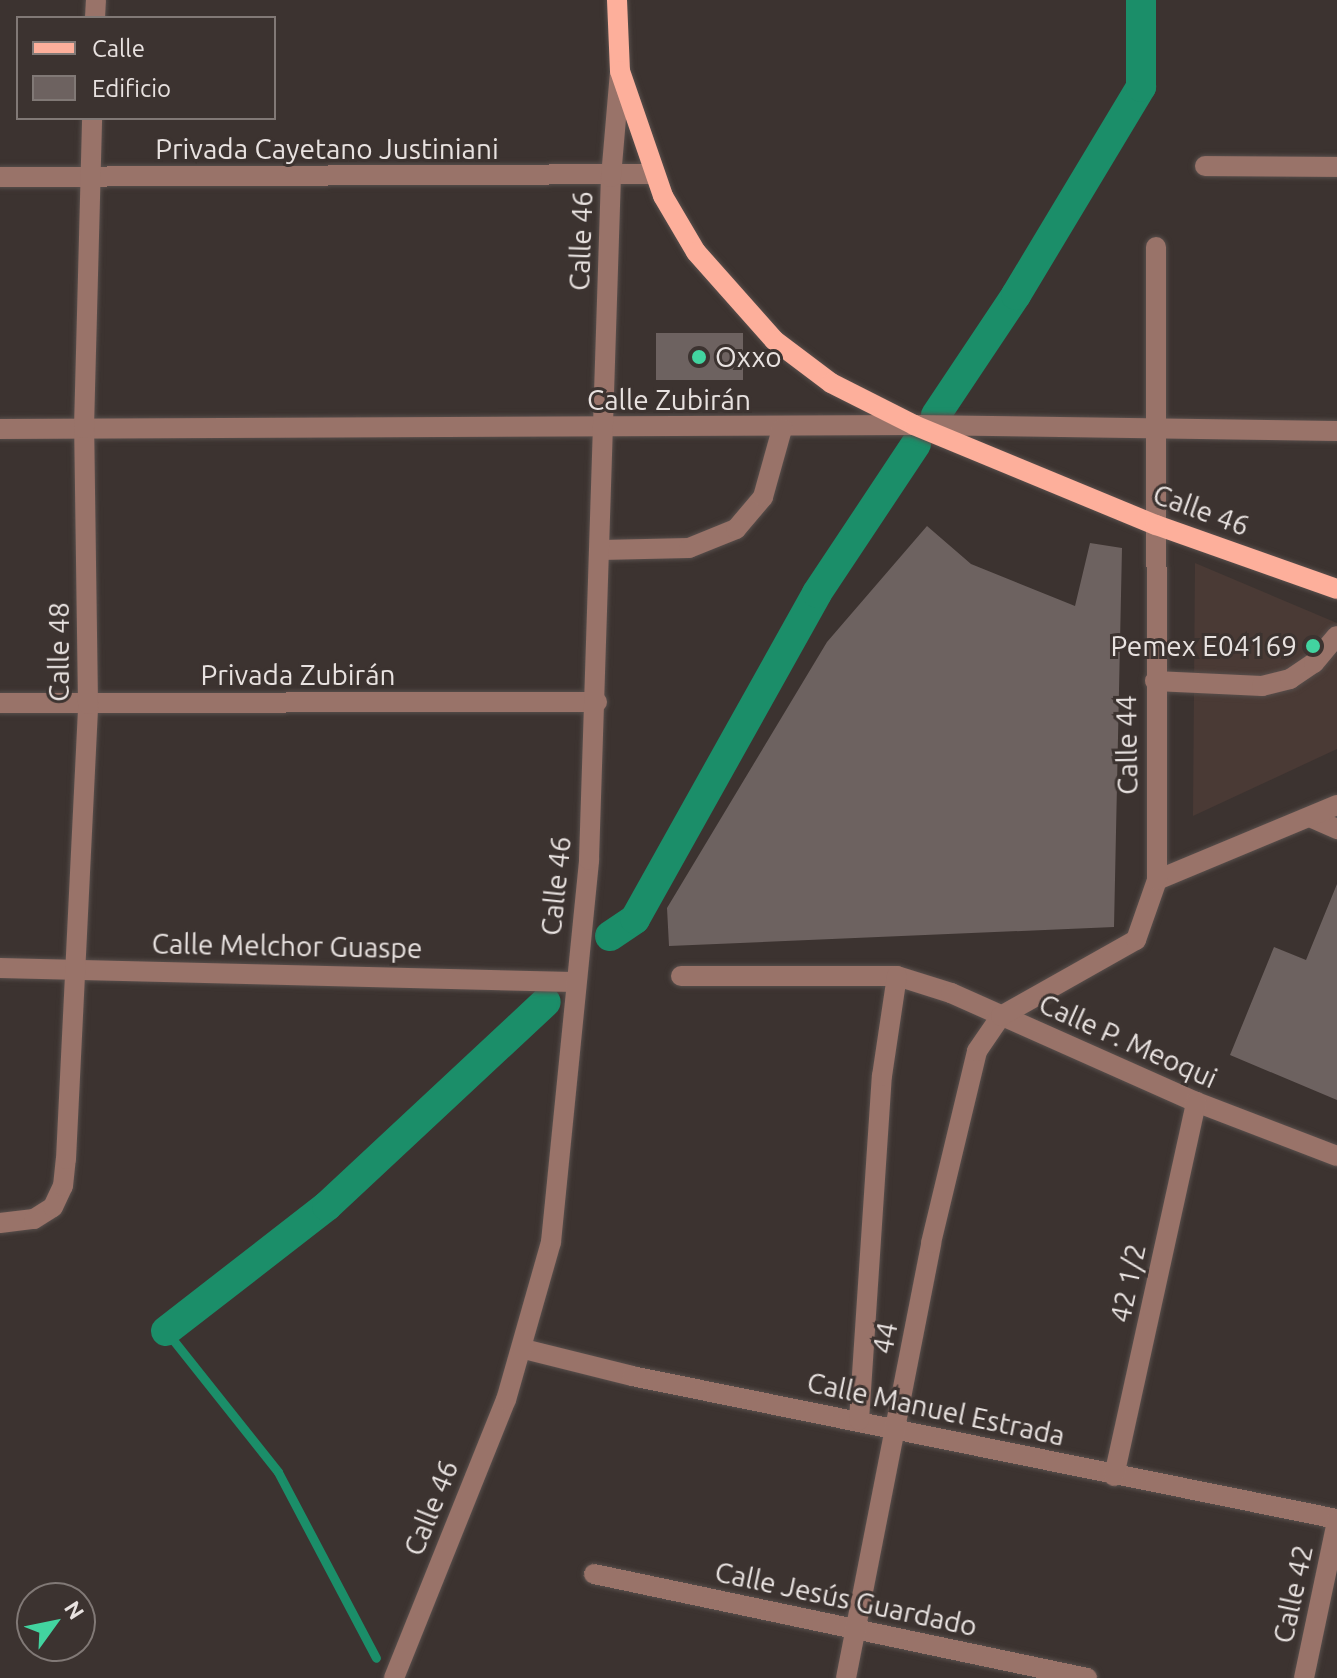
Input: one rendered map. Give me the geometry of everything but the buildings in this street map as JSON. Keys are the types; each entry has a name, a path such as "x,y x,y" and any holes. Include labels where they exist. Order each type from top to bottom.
{"main road":[{"name":"Calle 46","path":"617,0 620,71 653,174 696,252 774,340 831,383 914,425 1156,525 1337,589"}],"street":[{"name":"Calle 46","path":"394,1678 524,1349 553,1229 573,982 589,860 597,702 611,177 620,71"},
{"name":"Calle 48","path":"0,1223 44,1215 63,1186 88,704 84,428 92,120"},
{"path":"1205,166 1337,167"},
{"name":"Privada Cayetano Justiniani","path":"0,177 611,177 653,174"},
{"name":"Calle 44","path":"1001,1016 1136,940 1157,880 1156,247"},
{"name":"Calle Zubirán","path":"0,429 782,429 914,425 1158,431 1337,431"},
{"path":"601,550 689,548 736,529 763,497 782,429"},
{"path":"1155,681 1262,686 1290,679 1314,663 1337,636"},
{"name":"Privada Zubirán","path":"0,703 597,702"},
{"path":"1157,880 1337,805"},
{"path":"1310,817 1337,829"},
{"name":"Calle Melchor Guaspe","path":"0,968 573,982"},
{"path":"681,976 897,976 882,1076 859,1420"},
{"name":"Calle P. Meoqui","path":"897,976 1001,1016 1196,1102 1337,1156"},
{"name":"44","path":"846,1678 963,1103 977,1051 1001,1016"},
{"name":"42 1/2","path":"1114,1476 1196,1102"},
{"name":"Calle Manuel Estrada","path":"524,1349 632,1376 897,1426 1114,1476 1337,1520"},
{"name":"Calle 42","path":"1304,1678 1337,1520"},
{"name":"Calle Jesús Guardado","path":"594,1574 1087,1678"}],"shaded area":[{"path":"1195,563 1337,623 1337,749 1193,816"}],"waterway":[{"path":"936,415 1016,295 1141,87 1141,0"},
{"path":"610,936 635,919 817,593 916,444"},
{"path":"166,1331 327,1206 546,1002"},
{"path":"166,1331 278,1472 376,1658"}],"place":[{"name":"Oxxo","path":"699,357"},
{"name":"Pemex E04169","path":"1313,646"}]}
